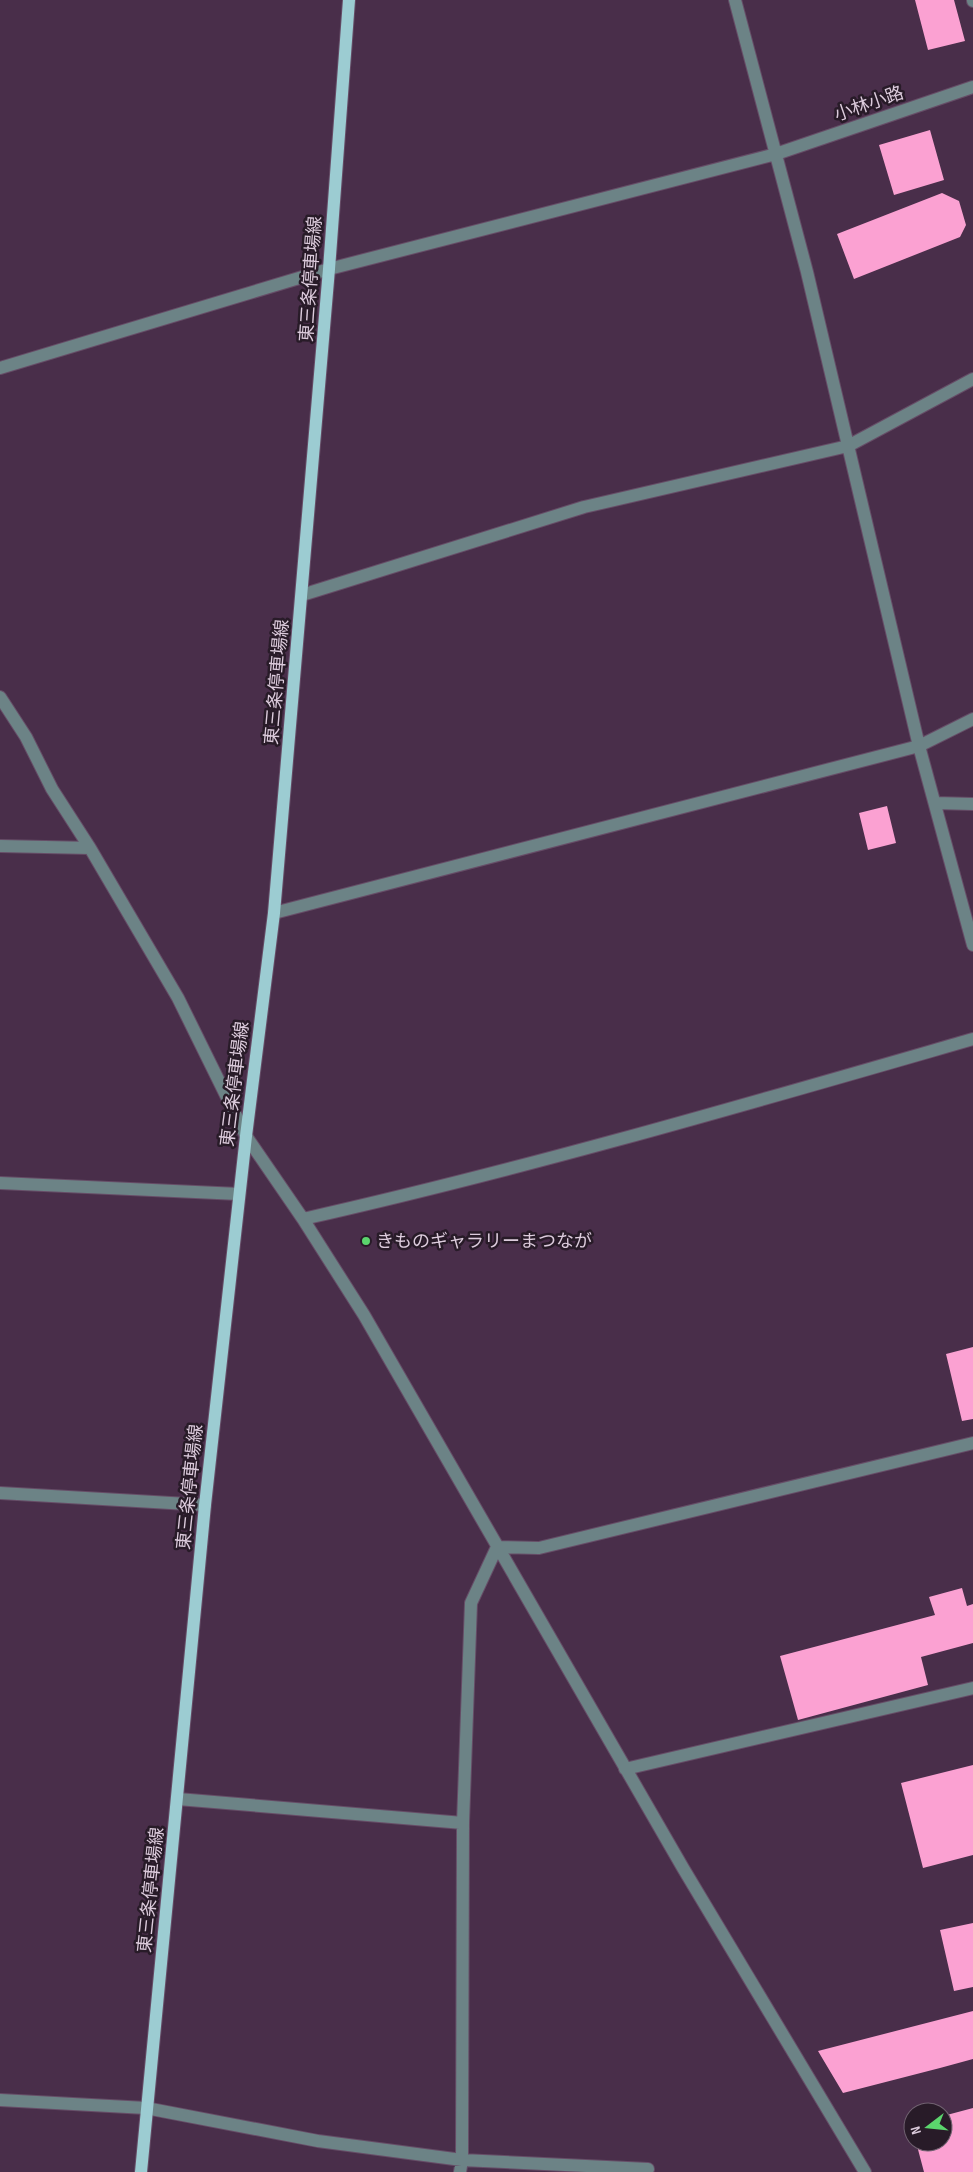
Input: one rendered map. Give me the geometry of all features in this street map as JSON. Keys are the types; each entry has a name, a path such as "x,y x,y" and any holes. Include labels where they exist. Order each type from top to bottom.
{"main road":[{"name":"東三条停車場線","path":"141,2172 205,1505 239,1194 274,913 329,270 349,0"}],"street":[{"path":"735,0 807,272 919,746 973,945"},
{"name":"小林小路","path":"0,368 329,270 776,154 973,87"},
{"path":"302,595 584,507 848,446 973,379"},
{"path":"0,697 26,737 52,789 90,848 178,998 246,1136 303,1219 364,1315 626,1769 865,2172"},
{"path":"274,913 919,746 973,719"},
{"path":"935,802 973,804"},
{"path":"0,846 90,848"},
{"path":"303,1219 466,1181 640,1134 973,1039"},
{"path":"0,1183 239,1194"},
{"path":"497,1547 539,1548 973,1443"},
{"path":"0,1493 205,1505"},
{"path":"461,2166 463,1823 471,1603 497,1547"},
{"path":"626,1769 973,1688"},
{"path":"178,1799 463,1823"},
{"path":"0,2100 146,2108 461,2166 648,2169"}],"building":[{"path":"915,0 954,0 965,41 928,50"},
{"path":"930,130 944,180 894,195 879,145"},
{"path":"942,193 959,201 966,225 960,237 854,279 837,234"},
{"path":"887,806 896,843 868,850 859,813"},
{"path":"973,1347 973,1419 962,1421 946,1354"},
{"path":"962,1588 967,1606 973,1604 973,1643 921,1657 928,1685 798,1720 780,1656 935,1615 929,1597"},
{"path":"973,1765 973,1855 923,1868 901,1783"},
{"path":"973,1923 973,1987 954,1991 940,1930"},
{"path":"973,2011 973,2059 940,2068 843,2093 818,2051"},
{"path":"973,2108 973,2172 924,2172 919,2152 953,2152 953,2113"}],"place":[{"name":"きものギャラリーまつなが","path":"366,1241"}]}
